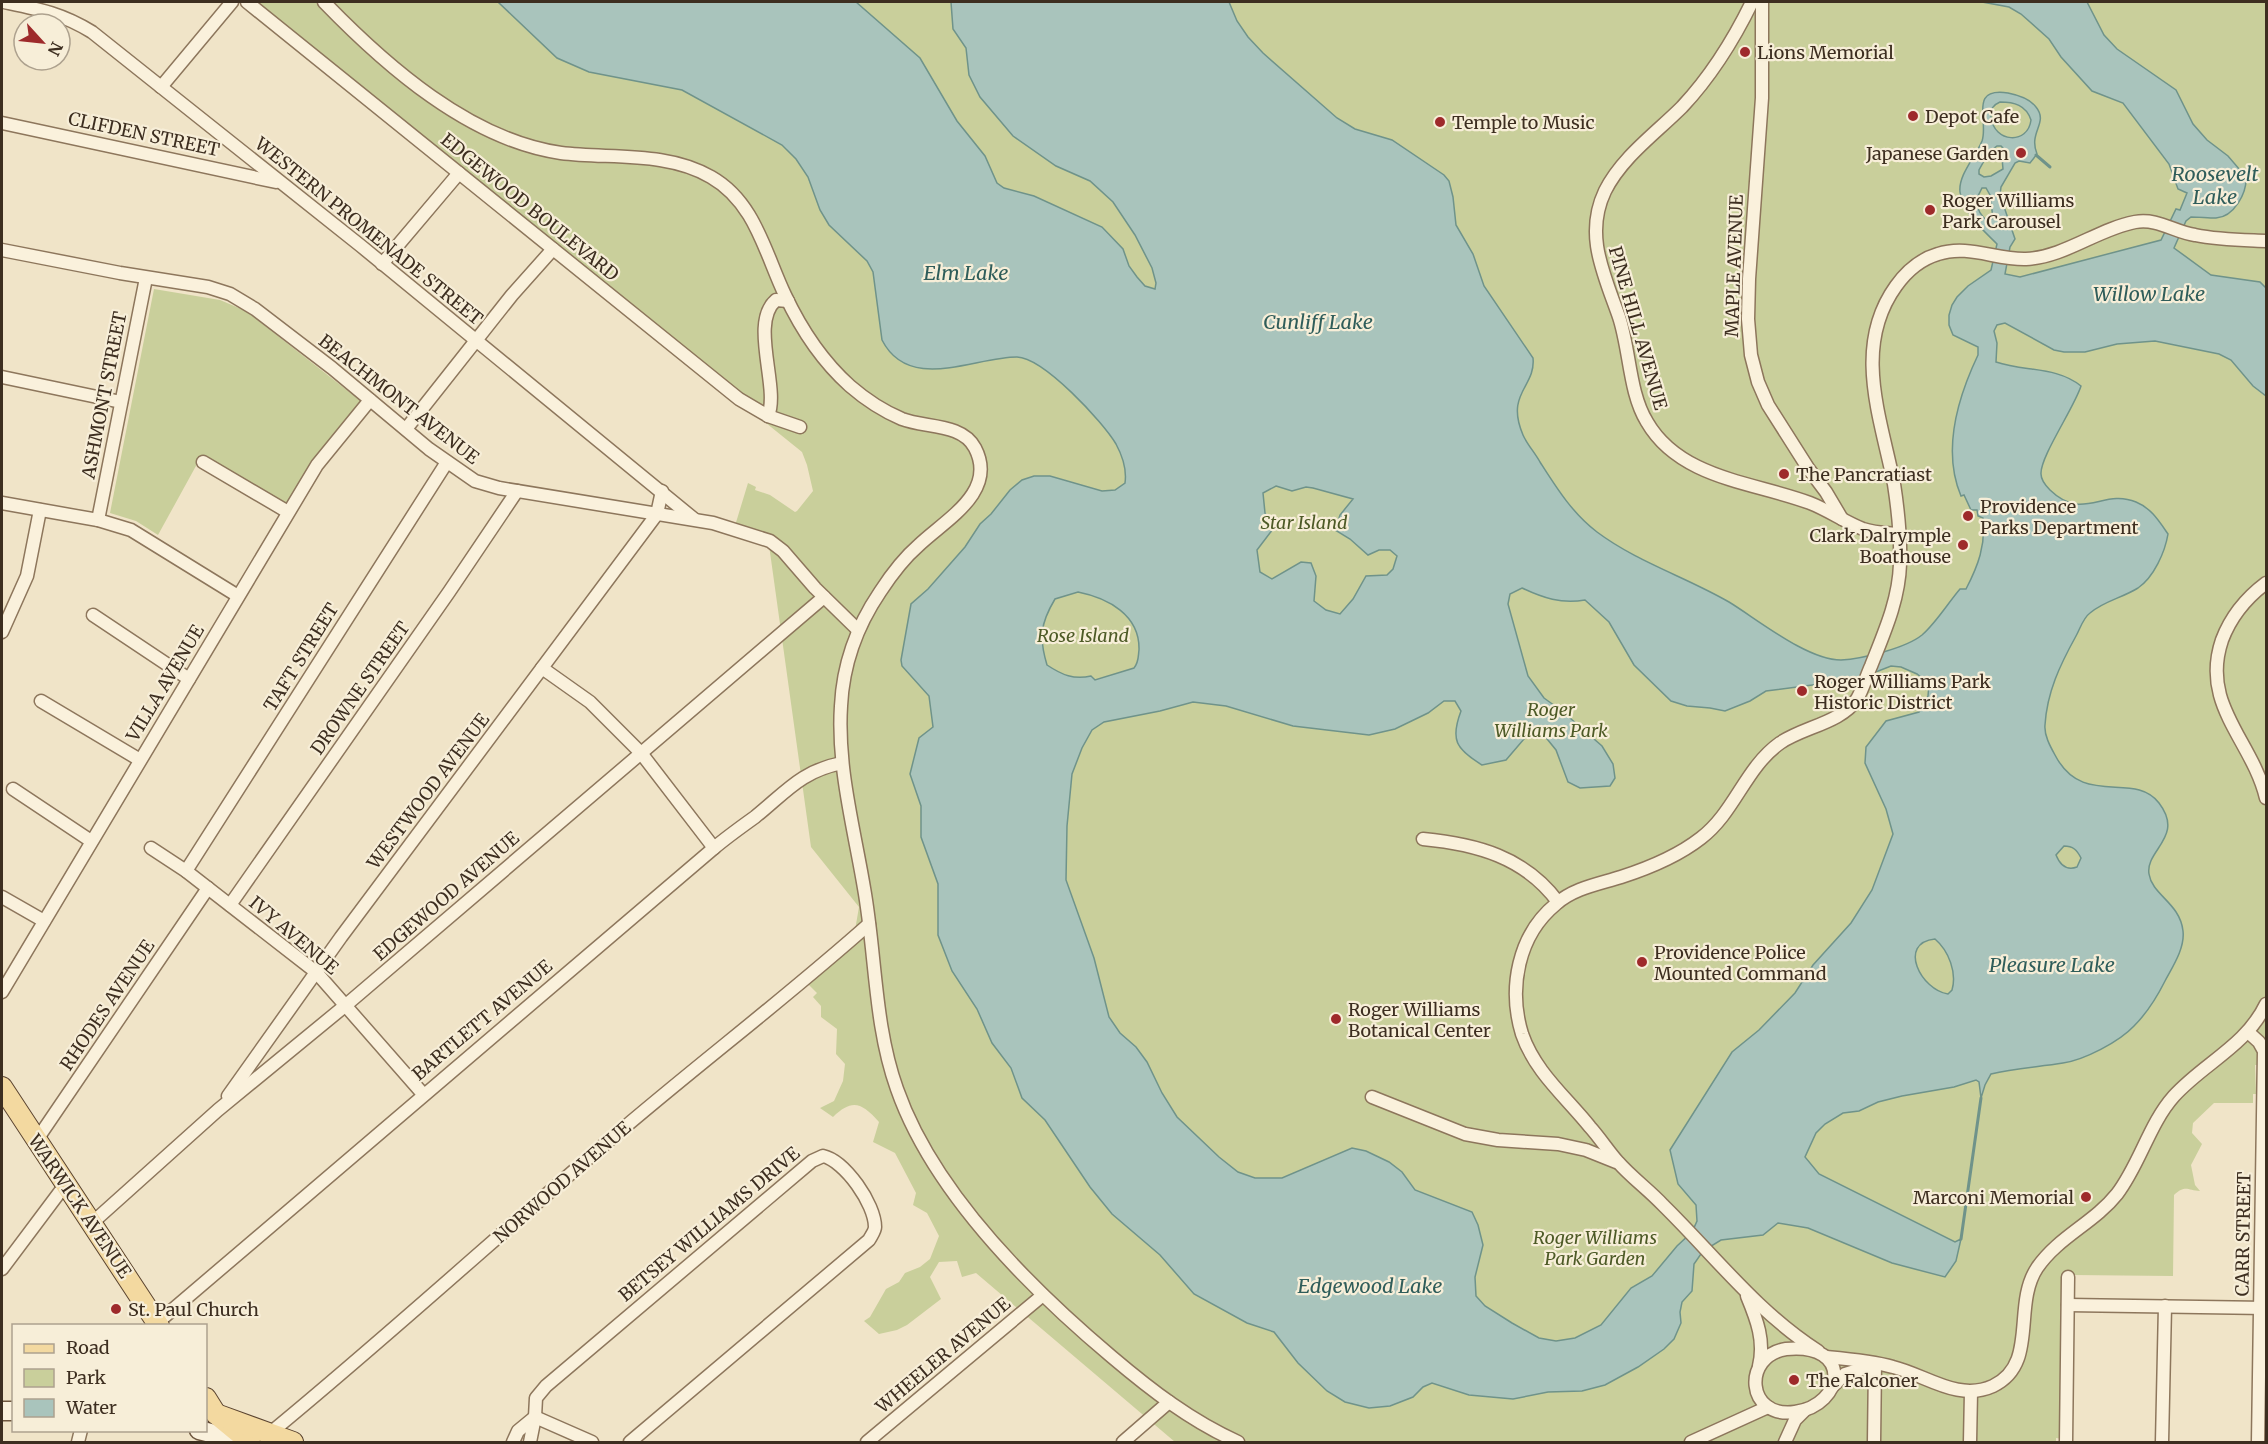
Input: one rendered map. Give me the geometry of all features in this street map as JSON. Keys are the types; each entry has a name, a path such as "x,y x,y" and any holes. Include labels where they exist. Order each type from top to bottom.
{"main road":[{"name":"WARWICK AVENUE","path":"2,1087 158,1324"},
{"path":"209,1408 263,1438 293,1443"},
{"path":"209,1408 250,1443"},
{"path":"203,1432 244,1443"}],"street":[{"name":"WESTERN PROMENADE STREET","path":"4,2 52,12 92,32 477,340 696,520"},
{"path":"161,87 232,2"},
{"name":"EDGEWOOD BOULEVARD","path":"247,2 739,399 768,416 800,427"},
{"path":"324,2 407,77 445,105 499,135 554,152 665,161 690,167 709,175 727,189 750,215 788,301 816,349 831,367 854,389 878,406 902,419 963,434 974,445 979,457 979,478 969,501 906,557 879,592 858,630 849,656 842,690 840,721 842,764 869,924 886,1051 892,1076 910,1121 930,1157 966,1209 1043,1295 1098,1345 1169,1402 1204,1426 1238,1443"},
{"name":"PINE HILL AVENUE","path":"1752,2 1732,42 1710,75 1681,108 1627,160 1610,181 1601,200 1597,218 1595,236 1597,257 1624,334 1640,408 1657,437 1683,459 1700,468 1812,504 1843,520"},
{"name":"MAPLE AVENUE","path":"1762,2 1762,98 1749,279 1748,319 1751,355 1758,382 1768,405 1843,520"},
{"name":"CLIFDEN STREET","path":"2,123 279,182"},
{"path":"382,264 459,173"},
{"path":"1830,1391 1834,1373 1822,1354 1784,1327 1745,1293 1664,1205 1618,1162 1538,1066 1527,1046 1519,1023 1516,981 1521,955 1537,924 1558,902 1587,887 1646,868 1695,842 1719,820 1749,774 1765,756 1791,736 1847,709 1856,700 1882,640 1898,590 1900,564 1893,478 1872,384 1873,351 1879,320 1888,299 1914,266 1930,256 1958,250 2027,259 2042,256 2136,222 2149,221 2206,237 2266,241"},
{"path":"406,429 512,295 553,249"},
{"name":"BEACHMONT AVENUE","path":"2,250 146,278 208,287 230,294 262,314 447,462 475,481 517,491 722,525 775,544 858,630"},
{"name":"ASHMONT STREET","path":"98,520 146,278"},
{"path":"768,416 771,406 766,362 766,318 773,303 780,299 788,301"},
{"path":"2,377 121,402"},
{"name":"VILLA AVENUE","path":"2,992 317,465 370,400"},
{"path":"203,462 288,512"},
{"name":"TAFT STREET","path":"186,871 447,462"},
{"name":"DROWNE STREET","path":"230,905 517,491"},
{"name":"WESTWOOD AVENUE","path":"218,1110 316,972 657,514 662,491"},
{"path":"2,503 98,520 131,530 238,596"},
{"path":"2,632 27,576 40,510"},
{"path":"1843,520 1865,530 1899,534"},
{"path":"2266,583 2249,598 2231,620 2220,647 2216,670 2216,681 2222,705 2258,770 2266,798"},
{"name":"EDGEWOOD AVENUE","path":"92,1223 218,1110 346,1005 825,597"},
{"path":"93,615 189,679"},
{"path":"542,668 590,702 641,753 714,848"},
{"path":"41,701 140,760"},
{"name":"BARTLETT AVENUE","path":"158,1324 423,1094 714,848 800,778 817,770 842,764"},
{"path":"13,789 91,841"},
{"path":"1423,839 1463,844 1497,855 1533,876 1558,902"},
{"name":"IVY AVENUE","path":"151,848 186,871 316,972 423,1094"},
{"name":"RHODES AVENUE","path":"36,1141 208,888"},
{"path":"2,897 44,921"},
{"name":"NORWOOD AVENUE","path":"263,1438 720,1046 779,1002 869,924"},
{"path":"1756,1377 1766,1359 1777,1352 1798,1348 1894,1367 1944,1386 1971,1392 2000,1382 2017,1362 2021,1348 2027,1290 2041,1263 2066,1239 2096,1216 2115,1196 2138,1160 2159,1117 2173,1097 2248,1032 2266,1004"},
{"name":"CARR STREET","path":"2248,1032 2259,1042 2264,1051 2263,1307 2258,1443"},
{"path":"1372,1097 1465,1134 1498,1140 1565,1145 1618,1162"},
{"name":"BETSEY WILLIAMS DRIVE","path":"530,1443 536,1398 546,1386 812,1161 823,1156 834,1159 847,1171 870,1208 875,1228 869,1240 630,1443"},
{"path":"2,1269 65,1185"},
{"path":"2066,1443 2068,1277"},
{"path":"1745,1293 1755,1315 1761,1337 1761,1355 1756,1377 1757,1393 1786,1420 1787,1438"},
{"name":"WHEELER AVENUE","path":"867,1443 1043,1295"},
{"path":"2068,1305 2263,1307"},
{"path":"2162,1443 2164,1306"},
{"path":"1787,1438 1797,1417 1818,1403 1839,1379 1845,1374 1875,1364"},
{"path":"1874,1443 1875,1364"},
{"path":"1970,1443 1971,1392"},
{"path":"1123,1443 1169,1402"},
{"path":"1691,1443 1772,1409 1789,1413 1805,1410"},
{"path":"535,1417 592,1443"},
{"name":"BETSEY WILLIAMS DRIVE","path":"513,1443 518,1431 535,1417"}],"green space":[{"name":"Roger Williams Park","path":"244,2 2266,2 2266,1065 2255,1065 2256,1094 2253,1094 2253,1103 2214,1103 2193,1123 2192,1133 2202,1144 2191,1165 2195,1185 2200,1191 2184,1189 2174,1195 2173,1276 2073,1275 2062,1439 2056,1438 2056,1442 1175,1442 976,1273 962,1277 957,1261 939,1262 930,1277 941,1299 907,1325 879,1334 864,1321 870,1317 886,1289 899,1282 905,1273 920,1267 930,1259 939,1236 927,1213 913,1205 916,1193 895,1153 873,1142 879,1122 867,1110 856,1105 846,1107 833,1117 820,1108 834,1101 843,1081 845,1064 836,1054 837,1029 821,1017 821,1006 813,997 817,993 803,979 854,936 859,907 811,847 769,545 734,529 748,483 756,487 755,490 770,495 795,512 797,511 813,491 802,452"},
{"path":"154,289 220,300 246,311 362,402 288,505 202,455 158,535 136,521 110,513"}],"water":[{"path":"498,2 856,2 920,58 957,121 985,156 997,183 1004,188 1034,196 1102,227 1123,249 1129,266 1137,277 1145,286 1155,289 1156,283 1152,268 1135,235 1113,202 1090,181 1056,166 1013,136 980,97 969,75 966,48 953,29 951,2 1229,2 1237,21 1248,37 1337,118 1355,129 1392,140 1444,175 1449,181 1456,225 1473,254 1484,286 1533,358 1533,368 1517,409 1523,435 1558,490 1580,517 1612,543 1729,602 1798,646 1828,658 1841,660 1883,652 1906,644 1922,635 1960,589 1966,589 1980,555 1984,528 1983,518 1978,516 1977,510 1971,510 1964,495 1961,496 1955,479 1953,461 1955,424 1964,388 1978,355 1978,347 1953,335 1949,325 1949,315 1957,297 1991,270 1997,244 1969,214 1960,192 1964,172 1982,141 1984,100 1988,95 1996,93 2016,95 2033,104 2040,118 2035,140 2037,154 2030,163 2019,161 2015,163 2001,187 2000,195 2015,239 2010,247 2005,274 2020,277 2161,240 2176,209 2180,210 2187,193 2178,189 2169,164 2123,103 2092,91 2061,57 2049,39 2021,14 2009,7 1982,2 2087,2 2104,35 2117,49 2176,90 2193,124 2207,140 2228,156 2246,177 2242,197 2234,209 2222,217 2191,217 2186,221 2174,248 2211,275 2260,282 2266,288 2266,396 2253,386 2231,360 2219,354 2155,341 2117,344 2085,352 2064,352 2054,350 2005,323 1997,325 1994,331 1997,343 1996,362 2051,372 2081,386 2042,466 2041,476 2047,487 2062,499 2073,503 2083,504 2113,499 2136,502 2150,511 2168,534 2158,564 2144,583 2101,605 2085,618 2055,679 2048,701 2045,725 2049,744 2066,771 2080,781 2094,785 2136,789 2149,794 2159,803 2166,815 2168,825 2166,834 2149,865 2149,874 2155,888 2177,913 2181,921 2183,937 2178,957 2159,993 2128,1032 2091,1054 2063,1063 1991,1074 1981,1098 1979,1082 1976,1080 1954,1087 1878,1102 1859,1111 1843,1113 1825,1124 1816,1133 1805,1157 1819,1174 1955,1242 1961,1239 1956,1261 1945,1277 1892,1263 1808,1228 1778,1223 1763,1235 1721,1240 1703,1251 1694,1264 1692,1291 1682,1302 1681,1323 1674,1339 1638,1367 1605,1385 1582,1391 1548,1392 1513,1399 1469,1395 1432,1383 1423,1387 1413,1397 1390,1406 1369,1408 1345,1402 1327,1391 1298,1363 1274,1332 1247,1323 1194,1294 1160,1255 1112,1214 1090,1187 1045,1120 1022,1098 1011,1068 992,1043 977,1009 952,971 938,935 938,884 921,837 921,806 910,774 919,738 933,727 929,696 902,666 901,660 911,604 928,589 965,547 980,524 1022,480 1034,476 1050,476 1102,491 1115,490 1125,483 1124,463 1116,444 1099,421 1072,393 1057,379 1028,360 1017,357 1000,358 963,366 925,369 908,365 894,356 882,340 873,272 867,261 829,225 820,210 808,177 796,159 782,145 682,90 589,72 557,58","holes":["2000,102 2019,105 2026,111 2031,120 2024,134 2011,138 1998,132 1993,126 1991,117 1996,104","1997,146 2004,149 2003,169 1984,177 1979,174 1989,152","1982,188 1986,188 1990,195 1993,218 1988,221 1979,212 1976,200","1276,486 1292,491 1306,487 1313,488 1353,499 1340,515 1335,530 1350,539 1368,555 1379,550 1390,550 1397,556 1393,569 1387,575 1366,576 1353,599 1340,614 1326,610 1314,601 1316,576 1311,563 1301,562 1272,579 1260,572 1257,550 1273,529 1265,513 1263,493","1522,588 1552,599 1585,600 1609,622 1634,665 1671,701 1687,706 1725,711 1750,701 1766,691 1858,679 1891,666 1901,667 1917,674 1929,684 1928,696 1919,712 1886,721 1866,747 1865,763 1886,809 1893,834 1872,890 1851,923 1813,965 1795,993 1759,1030 1732,1052 1670,1150 1678,1184 1696,1205 1697,1221 1692,1232 1652,1276 1631,1288 1601,1325 1575,1338 1556,1341 1539,1338 1485,1306 1476,1296 1475,1277 1483,1245 1472,1212 1415,1190 1402,1172 1389,1162 1366,1151 1352,1148 1282,1178 1255,1178 1238,1172 1219,1157 1177,1117 1147,1062 1136,1047 1120,1033 1109,1017 1094,958 1066,880 1067,826 1072,774 1092,730 1104,722 1193,702 1226,706 1293,726 1369,735 1395,729 1428,713 1444,701 1455,701 1461,711 1456,729 1458,743 1466,754 1482,765 1506,760 1530,732 1543,734 1556,750 1568,782 1580,788 1610,786 1615,778 1613,764 1602,746 1544,698 1528,676 1508,604 1510,594","1078,592 1111,604 1120,610 1134,627 1139,650 1136,666 1095,680 1091,676 1068,676 1058,672 1047,665 1043,647 1042,631 1046,616 1055,599","2064,846 2074,849 2081,858 2077,867 2070,868 2062,864 2056,855","1935,939 1940,944 1953,970 1952,990 1948,994 1938,991 1922,976 1915,957 1917,949 1924,942"]}],"waterway":[{"path":"2036,155 2050,167"},
{"path":"1961,1239 1981,1098"}],"place":[{"name":"Lions Memorial","path":"1745,52"},
{"name":"Depot Cafe","path":"1913,116"},
{"name":"Temple to Music","path":"1440,122"},
{"name":"Japanese Garden","path":"2021,153"},
{"name":"Roger Williams Park Carousel","path":"1930,210"},
{"name":"The Pancratiast","path":"1784,474"},
{"name":"Providence Parks Department","path":"1968,516"},
{"name":"Clark Dalrymple Boathouse","path":"1963,545"},
{"name":"Roger Williams Park Historic District","path":"1802,691"},
{"name":"Providence Police Mounted Command","path":"1642,962"},
{"name":"Roger Williams Botanical Center","path":"1336,1019"},
{"name":"Marconi Memorial","path":"2086,1197"},
{"name":"St. Paul Church","path":"116,1309"},
{"name":"The Falconer","path":"1794,1380"}],"water label":[{"name":"Roosevelt Lake","path":"2215,184"},
{"name":"Elm Lake","path":"966,272"},
{"name":"Willow Lake","path":"2149,293"},
{"name":"Cunliff Lake","path":"1318,321"},
{"name":"Pleasure Lake","path":"2052,964"},
{"name":"Edgewood Lake","path":"1370,1285"}],"park label":[{"name":"Star Island","path":"1304,522"},
{"name":"Rose Island","path":"1083,635"},
{"name":"Roger Williams Park Garden","path":"1595,1247"}]}
